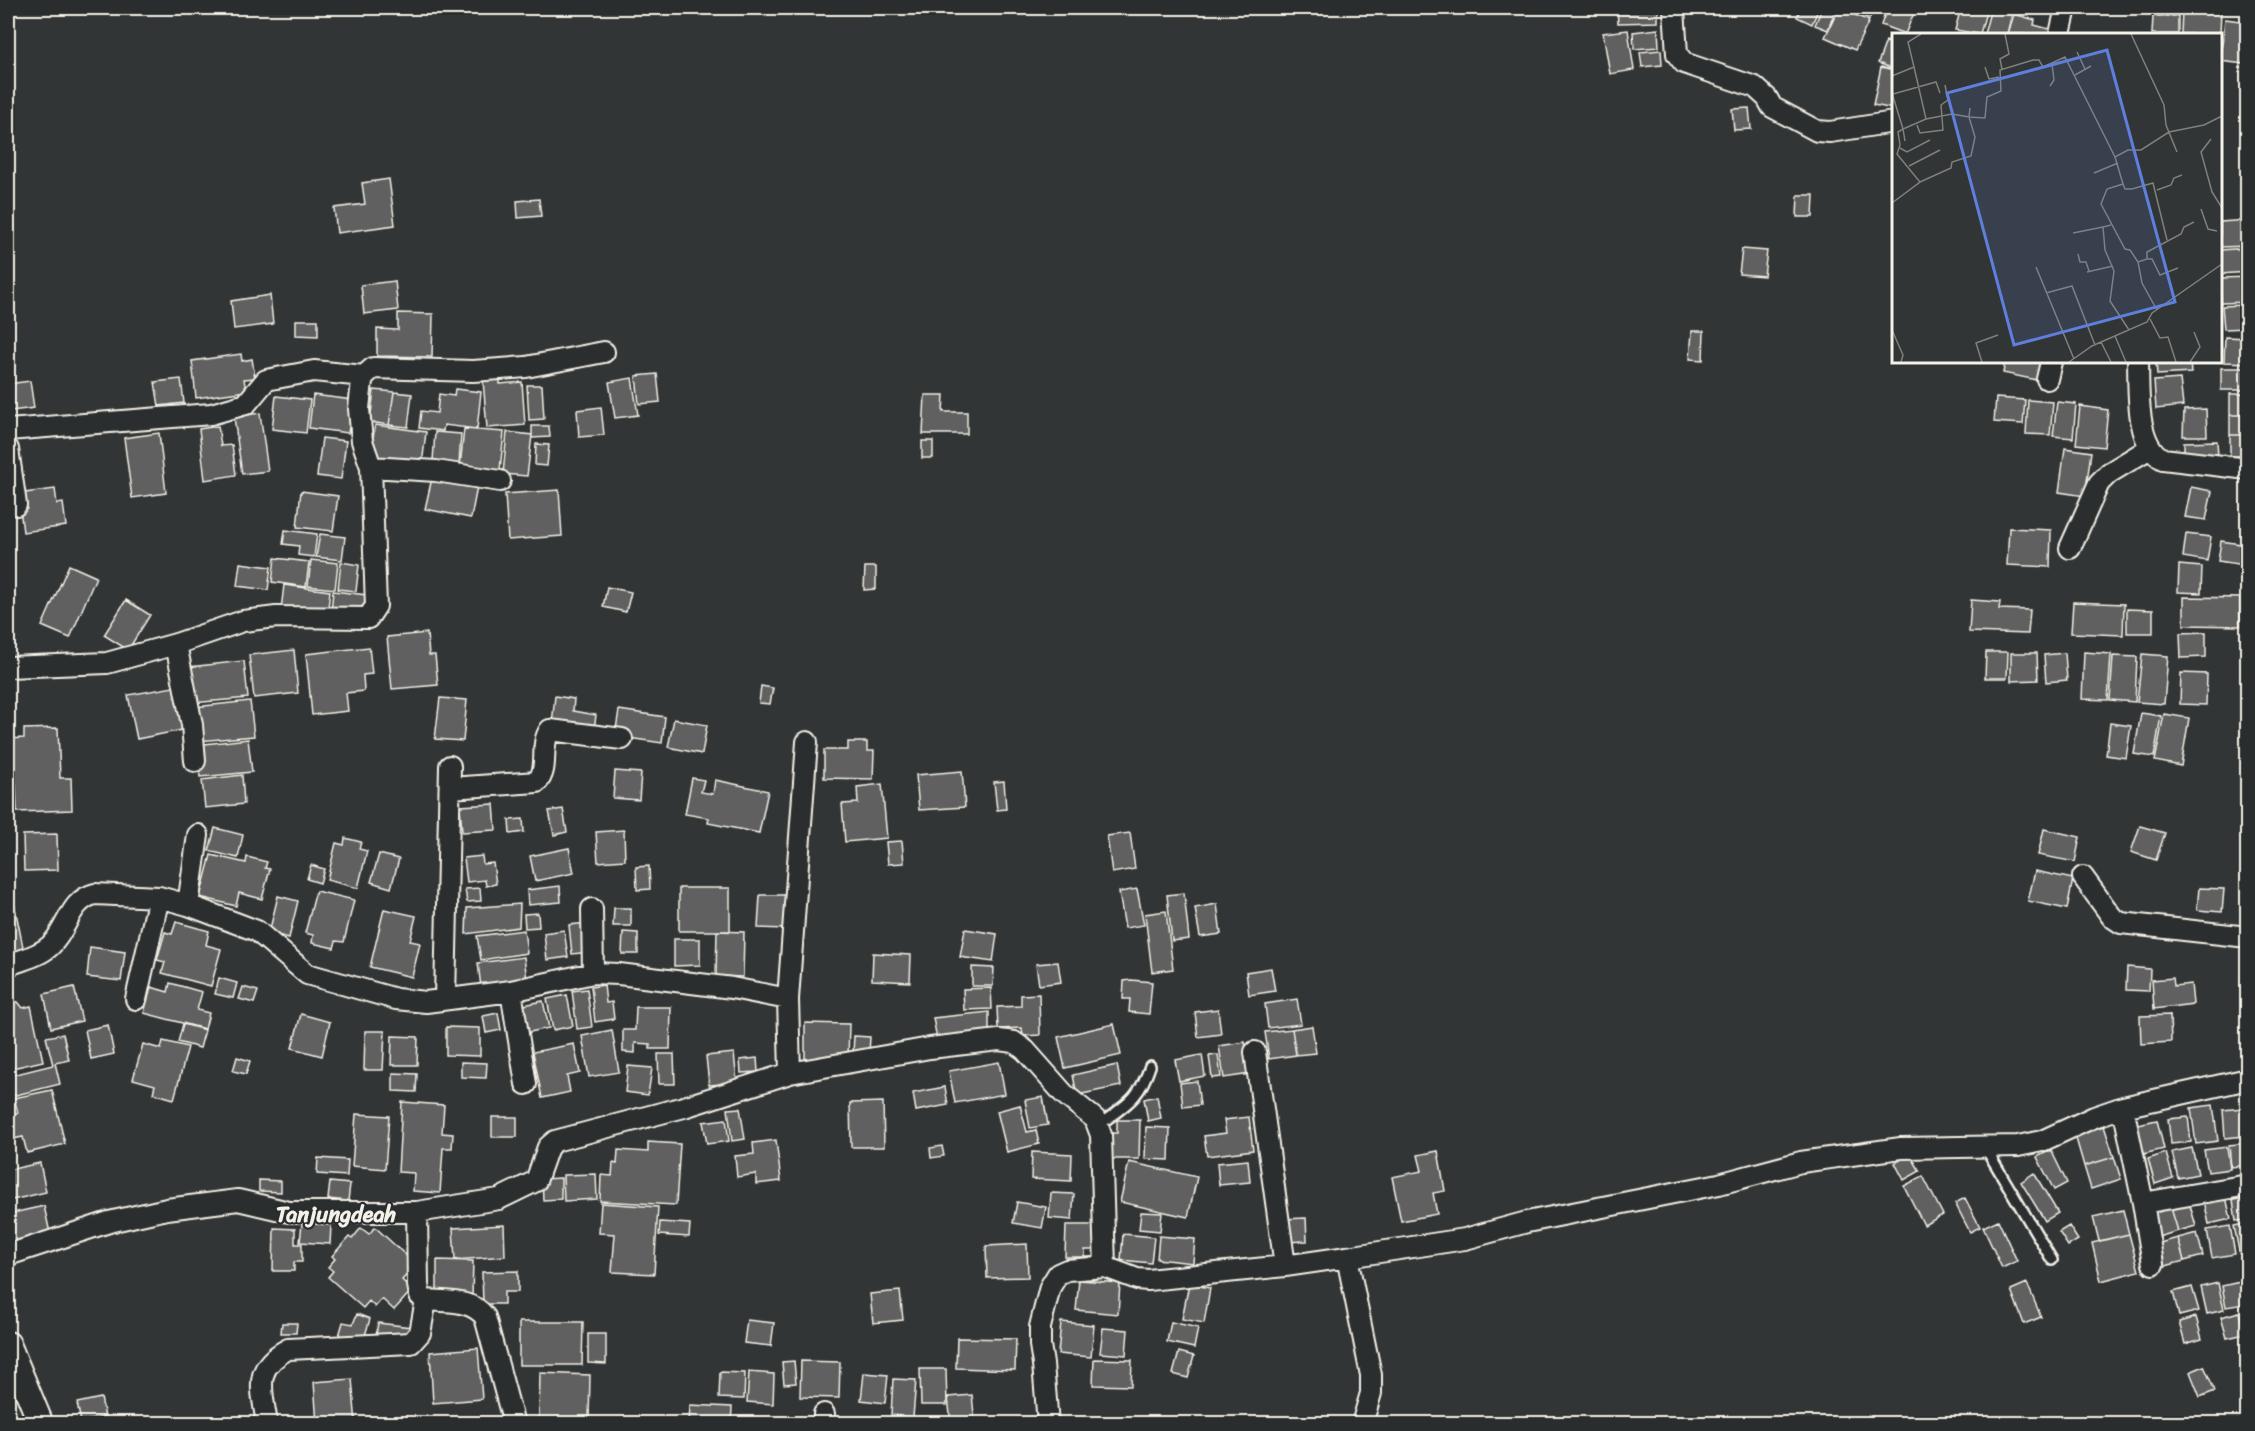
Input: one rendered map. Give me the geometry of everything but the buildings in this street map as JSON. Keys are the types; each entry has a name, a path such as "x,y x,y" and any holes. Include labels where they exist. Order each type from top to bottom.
{"street":[{"path":"1674,8 1677,54 1684,63 1755,87 1772,106 1817,131 1830,132 1892,123"},
{"path":"2060,33 2066,8"},
{"path":"8,667 107,663 176,644 243,621 276,617 368,618 373,614 376,606 370,467 362,441 359,409 364,376 373,368 473,371 526,367 604,352"},
{"path":"2138,363 2141,423 2154,455 2163,459 2247,469"},
{"path":"8,430 211,414 246,404 266,380 314,371 364,376"},
{"path":"2070,548 2099,483 2109,473 2150,448"},
{"path":"8,449 16,505"},
{"path":"370,467 436,471 500,481"},
{"path":"176,644 192,725 195,761"},
{"path":"450,788 537,782 543,772 546,737 550,730 622,739"},
{"path":"790,1073 788,999 807,742"},
{"path":"445,999 450,766"},
{"path":"188,904 198,835"},
{"path":"2083,877 2112,917 2121,923 2247,937"},
{"path":"8,965 39,954 49,947 85,896 95,894 159,897 188,904 257,931 307,974 396,999 426,1002 511,991 592,973 732,988 788,999"},
{"path":"136,999 159,897"},
{"path":"592,909 592,973"},
{"path":"511,991 526,1084"},
{"path":"8,1255 109,1222 167,1209 238,1200 290,1212 307,1213 417,1212 499,1199 536,1181 548,1147 555,1141 684,1107 790,1073 987,1040 1014,1042 1025,1050 1064,1094 1095,1119 1099,1125 1105,1267"},
{"path":"1255,1052 1286,1266"},
{"path":"1048,1424 1040,1327 1050,1287 1058,1274 1067,1270 1105,1267 1128,1276 1148,1280 1286,1266 1465,1239 1527,1222 1719,1184 1801,1162 1901,1149 2018,1146 2042,1142 2094,1116 2123,1107 2247,1079"},
{"path":"2123,1107 2144,1203 2153,1264"},
{"path":"2144,1203 2247,1185"},
{"path":"417,1212 420,1296 426,1300 468,1304 479,1309 485,1317 514,1424"},
{"path":"1347,1257 1371,1375 1371,1394 1362,1424"},
{"path":"267,1424 261,1384 262,1372 276,1355 288,1349 411,1343 420,1333 426,1300"},
{"path":"8,1344 41,1424"}],"lane":[{"path":"1099,1125 1133,1100 1144,1086 1150,1066"},
{"path":"1984,1147 2052,1260"}],"district":[{"name":"Tanjungdeah","path":"336,1214"}]}
